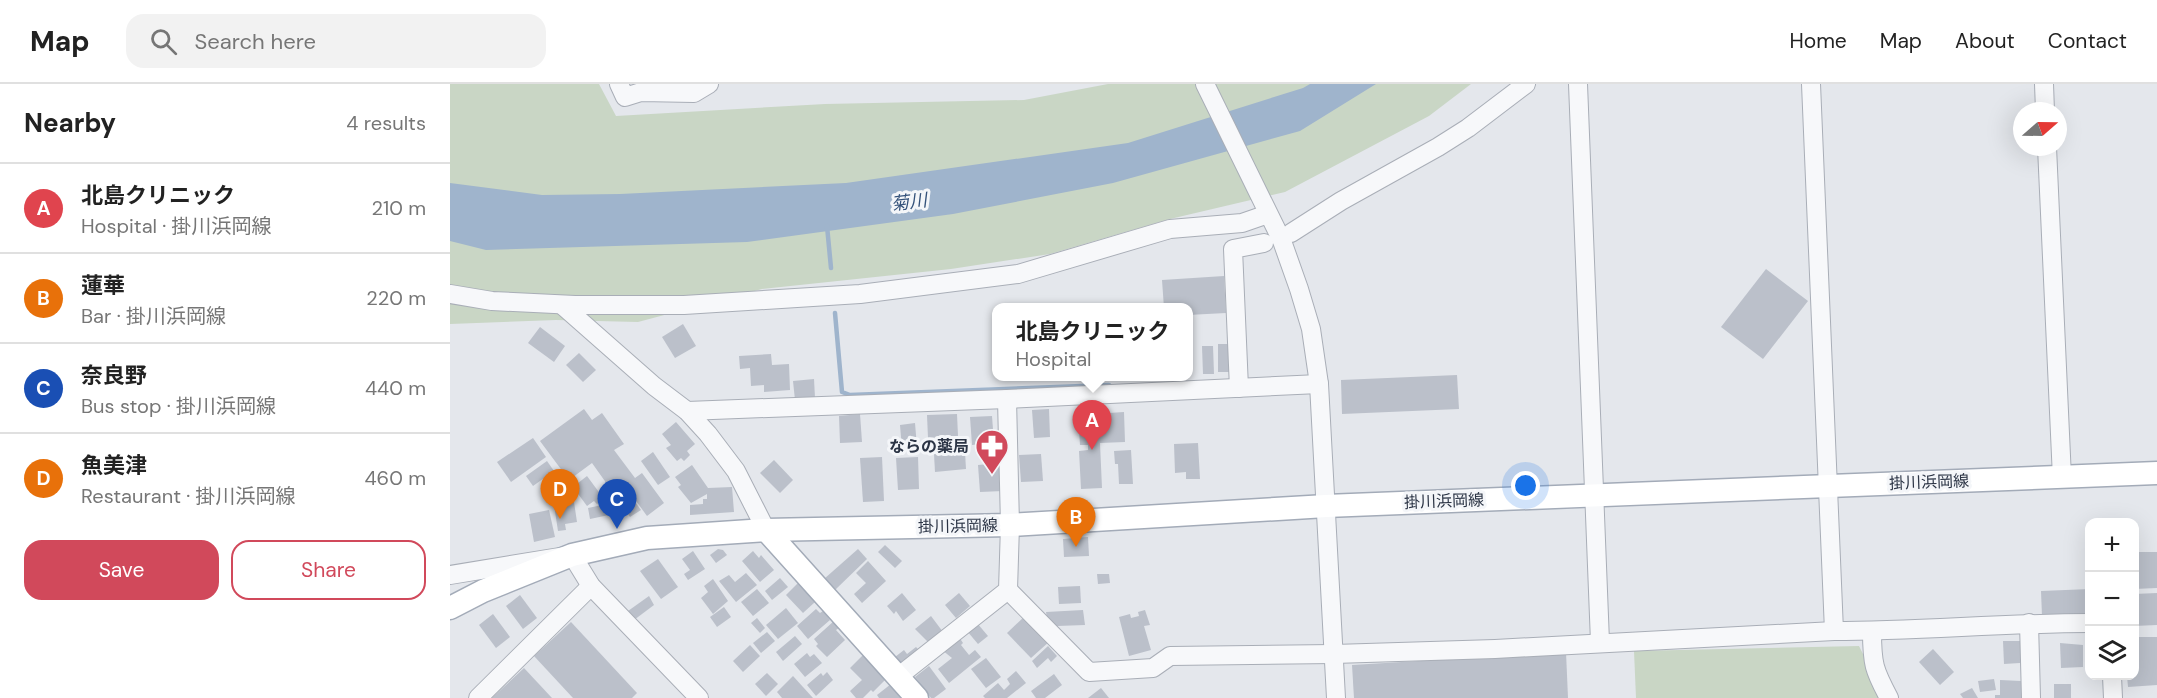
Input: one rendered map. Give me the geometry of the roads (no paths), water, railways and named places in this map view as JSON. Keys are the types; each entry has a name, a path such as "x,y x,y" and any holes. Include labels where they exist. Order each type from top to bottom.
{"main road":[{"name":"掛川浜岡線","path":"450,608 483,591 572,555 646,538 766,530 1010,525 1326,506 2157,473"},
{"path":"766,530 917,698"}],"street":[{"path":"619,84 625,97 641,92 694,93 709,84"},
{"path":"1205,84 1282,241 1311,329 1319,384 1336,698"},
{"path":"1291,233 1341,201 1468,128 1526,84"},
{"path":"1578,84 1600,642"},
{"path":"1811,84 1826,485 1834,631"},
{"path":"2044,84 2045,102"},
{"path":"2047,156 2062,478"},
{"path":"450,294 492,301 684,306 860,294 1018,274 1170,229 1242,223 1267,211"},
{"path":"1239,388 1233,249 1264,243"},
{"path":"562,304 654,386 687,411 708,434 736,471 766,530"},
{"path":"687,411 1319,384"},
{"path":"1007,399 1010,525 1008,590 1089,672 1153,668 1170,656 1495,649 1834,631 2085,623"},
{"path":"450,575 572,555 591,586 699,698"},
{"path":"478,698 591,586"},
{"path":"899,676 1008,590"},
{"path":"2029,623 2031,698"},
{"path":"1872,631 1872,659 1889,698"},
{"path":"2112,680 2113,698"}],"water":[{"name":"菊川","path":"1310,84 1376,84 1300,131 1113,183 953,214 747,242 486,250 450,241 450,183 542,195 620,194 846,183 1128,143"}],"waterway":[{"path":"827,226 831,268"},
{"path":"835,313 842,392 850,395 1109,385"}],"place":[{"name":"北島クリニック","path":"1092,450"},
{"name":"ならの薬局","path":"992,475"},
{"name":"魚美津","path":"560,519"},
{"name":"奈良野","path":"617,529"},
{"name":"蓮華","path":"1076,547"}]}
